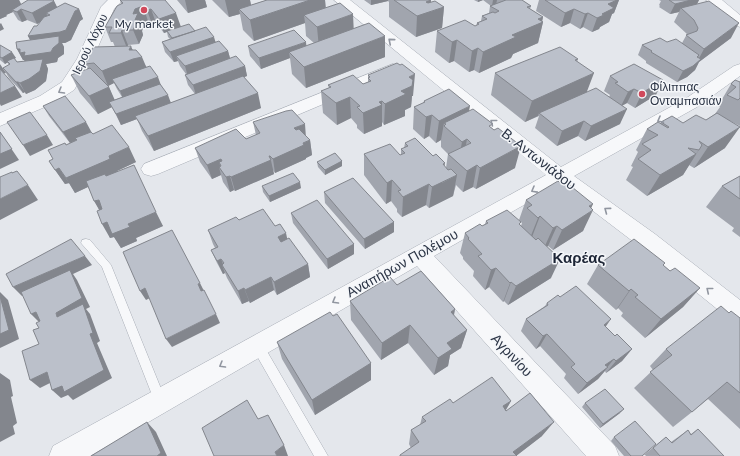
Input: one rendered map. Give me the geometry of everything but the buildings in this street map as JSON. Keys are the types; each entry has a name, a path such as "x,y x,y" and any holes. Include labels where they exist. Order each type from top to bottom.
{"street":[{"name":"Ιερού Λόχου","path":"0,120 44,101 68,87 79,70 108,7 116,0"},
{"name":"Β. Αντωνιάδου","path":"341,0 560,176 647,240 740,314"},
{"path":"713,0 740,22"},
{"path":"151,169 415,60"},
{"name":"Αναπήρων Πολέμου","path":"63,456 257,345 691,103 740,69"},
{"name":"Αγρινίου","path":"419,254 605,456"}],"lane":[{"path":"86,242 106,265 160,401"},
{"path":"257,345 321,456"}],"place":[{"name":"My market","path":"144,10"},
{"name":"Φίλιππας Ονταμπασιάν","path":"642,94"}],"district":[{"name":"Καρέας","path":"579,258"}]}
